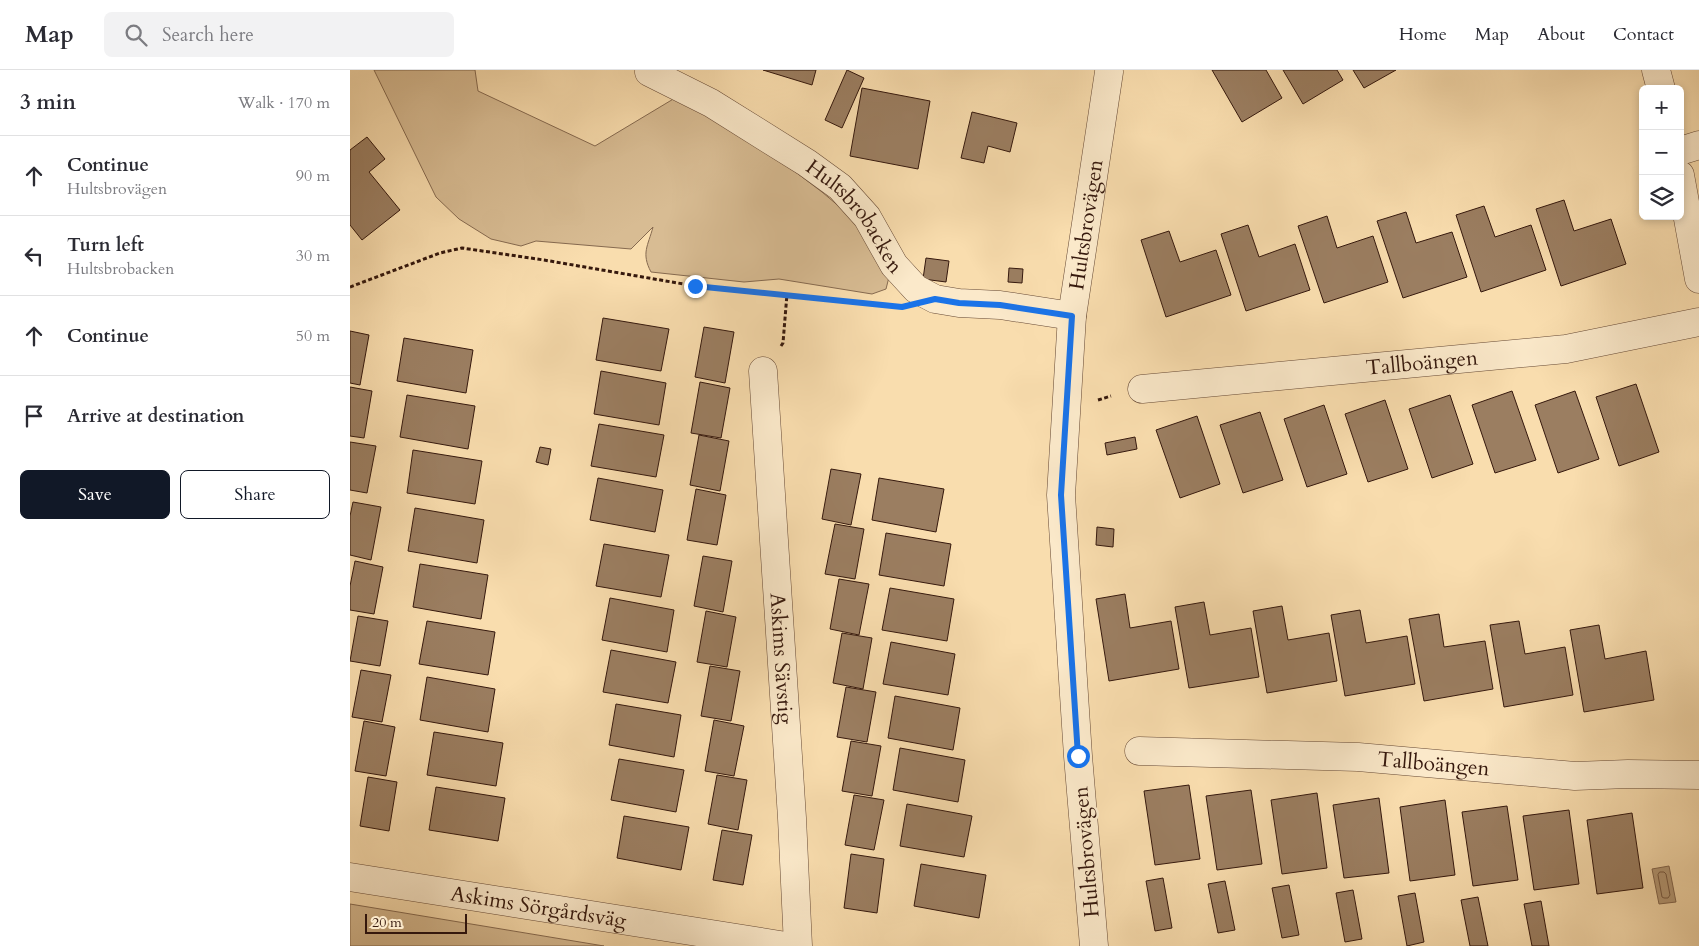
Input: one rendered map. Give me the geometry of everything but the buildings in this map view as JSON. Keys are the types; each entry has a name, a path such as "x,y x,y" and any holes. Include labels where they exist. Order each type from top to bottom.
{"street":[{"path":"1656,70 1660,85"},
{"name":"Hultsbrobacken","path":"649,72 711,103 807,163 840,187 867,217 894,264 916,289 935,299 959,303 1000,305 1072,316"},
{"name":"Hultsbrovägen","path":"1094,946 1078,756 1061,495 1072,316 1109,72"},
{"path":"1684,150 1699,145"},
{"path":"1684,197 1699,279"},
{"name":"Tallboängen","path":"1142,389 1566,349 1699,322"},
{"name":"Askims Sävstig","path":"763,371 793,827 798,946"},
{"name":"Tallboängen","path":"1139,751 1358,758 1575,776 1628,774 1699,775"},
{"name":"Askims Sörgårdsväg","path":"350,877 786,946"}],"path":[{"path":"350,287 440,253 462,248 695,286 902,307 935,299"},
{"path":"763,371 783,343 787,294"},
{"path":"1066,408 1142,389"}],"shaded area":[{"path":"374,70 475,70 478,91 595,146 675,98 707,112 777,158 854,219 889,277 886,289 872,294 779,279 744,282 651,272 646,260 646,254 653,227 631,249 536,241 521,246 491,239 459,219 436,197"},
{"path":"350,904 604,946 350,946"}],"water":[{"path":"1669,866 1676,902 1659,904 1652,869"}],"route":[{"path":"695,286 902,307 935,299 959,303 1000,305 1072,316 1061,495 1078,756"}]}
